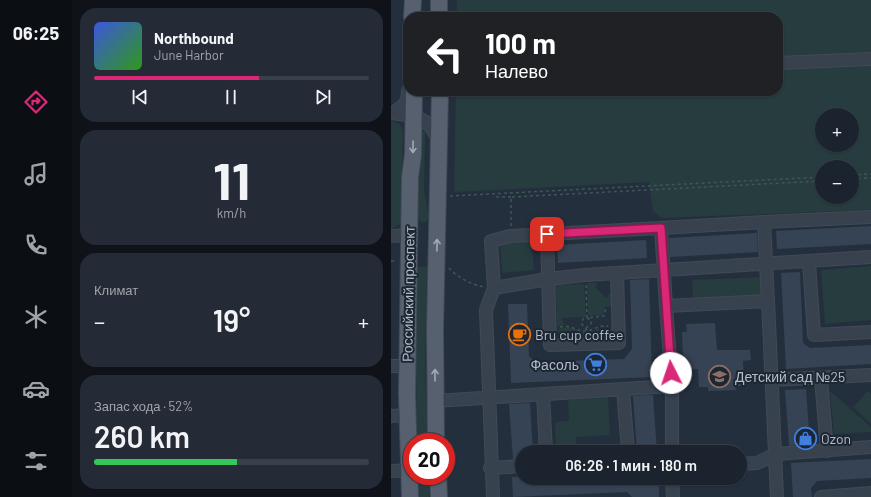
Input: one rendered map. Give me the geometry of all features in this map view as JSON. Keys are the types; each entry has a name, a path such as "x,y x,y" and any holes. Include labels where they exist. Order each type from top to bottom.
{"main road":[{"path":"412,12 413,0"},
{"path":"439,0 439,12"},
{"name":"Российский проспект","path":"408,433 407,366 409,235 414,96"},
{"name":"Российский проспект","path":"436,433 440,96"},
{"name":"Российский проспект","path":"410,485 410,497"},
{"path":"438,485 439,497"}],"street":[{"path":"783,63 871,59"},
{"path":"392,113 405,105 407,96"},
{"path":"392,113 413,117 427,122 435,133 439,144"},
{"path":"493,497 488,398 486,310 494,288 491,241 510,236 871,217"},
{"path":"764,222 777,497"},
{"path":"661,228 672,386 672,445"},
{"path":"547,234 550,345 619,343 617,274"},
{"path":"391,236 409,235"},
{"path":"494,288 548,279 871,257"},
{"path":"809,262 814,335 871,332"},
{"path":"666,306 768,300"},
{"path":"391,366 407,366"},
{"path":"772,380 871,375"},
{"path":"821,378 827,450"},
{"path":"435,401 672,386"},
{"path":"623,389 627,445"},
{"path":"543,394 547,445"},
{"path":"391,416 408,416"},
{"path":"747,464 757,463 776,454 871,448"},
{"path":"491,468 515,466"},
{"path":"391,471 403,470"},
{"path":"673,485 673,497"},
{"path":"821,497 871,494"}],"path":[{"path":"859,175 871,174"},
{"path":"448,196 815,177"},
{"path":"859,179 871,178"},
{"path":"496,197 815,180"},
{"path":"510,236 511,197"},
{"path":"447,265 458,276 475,285 494,288"},
{"path":"585,276 587,318 591,320 591,324 586,328"},
{"path":"588,331 581,323 583,319 604,316 606,308 618,307"},
{"path":"550,336 558,328 566,326 588,331 604,326 619,331"}],"green space":[{"path":"457,0 871,0 871,210 661,218 653,211 649,182 454,192 456,96 783,96 783,12 457,12"},
{"path":"391,121 400,124 403,131 402,218 399,225 391,229"},
{"path":"421,131 425,132 424,190 429,218 425,222 421,222 418,216 419,134"},
{"path":"532,241 534,270 502,273 500,243"},
{"path":"871,266 871,320 825,324 821,270"},
{"path":"417,267 427,267 425,367 428,433 417,433"},
{"path":"763,277 764,295 693,299 692,280"},
{"path":"587,283 598,283 595,287 606,298 611,292 612,306 605,307 603,315 588,316"},
{"path":"584,284 586,317 561,318 565,325 557,327 556,285"},
{"path":"568,327 584,332 601,328 609,328 613,329 613,334 558,336 558,329"},
{"path":"830,391 871,427 871,432 834,434"},
{"path":"868,391 871,394 871,424 853,407"},
{"path":"608,397 610,435 576,437 576,445 556,445 555,422 569,421 568,400"},
{"path":"418,485 429,485 429,497 419,497"}],"building":[{"path":"871,226 871,244 777,249 776,231"},
{"path":"757,233 758,252 670,257 669,238"},
{"path":"646,240 647,258 558,263 557,245"},
{"path":"800,272 803,343 810,348 871,345 871,364 786,369 781,273"},
{"path":"649,279 652,377 511,383 508,304 527,304 529,356 536,362 624,359 632,349 630,280"},
{"path":"715,323 717,350 750,350 751,360 743,361 744,386 735,386 736,390 708,391 708,387 699,387 698,369 689,370 688,361 683,361 682,332 687,332 686,324"},
{"path":"806,389 810,444 789,446 785,390"},
{"path":"653,395 657,445 636,445 633,396"},
{"path":"530,403 533,445 515,445 515,459 513,459 509,404"},
{"path":"871,459 871,478 817,481 811,488 812,497 793,497 791,463"},
{"path":"512,477 515,477 515,485 659,485 659,497 632,497 627,492 513,497"}],"place":[{"name":"Bru cup coffee","path":"519,334"},
{"name":"Фасоль","path":"595,364"},
{"name":"Детский сад №25","path":"720,376"},
{"name":"Ozon","path":"805,438"}],"route":[{"path":"547,234 661,228 671,373"}]}
